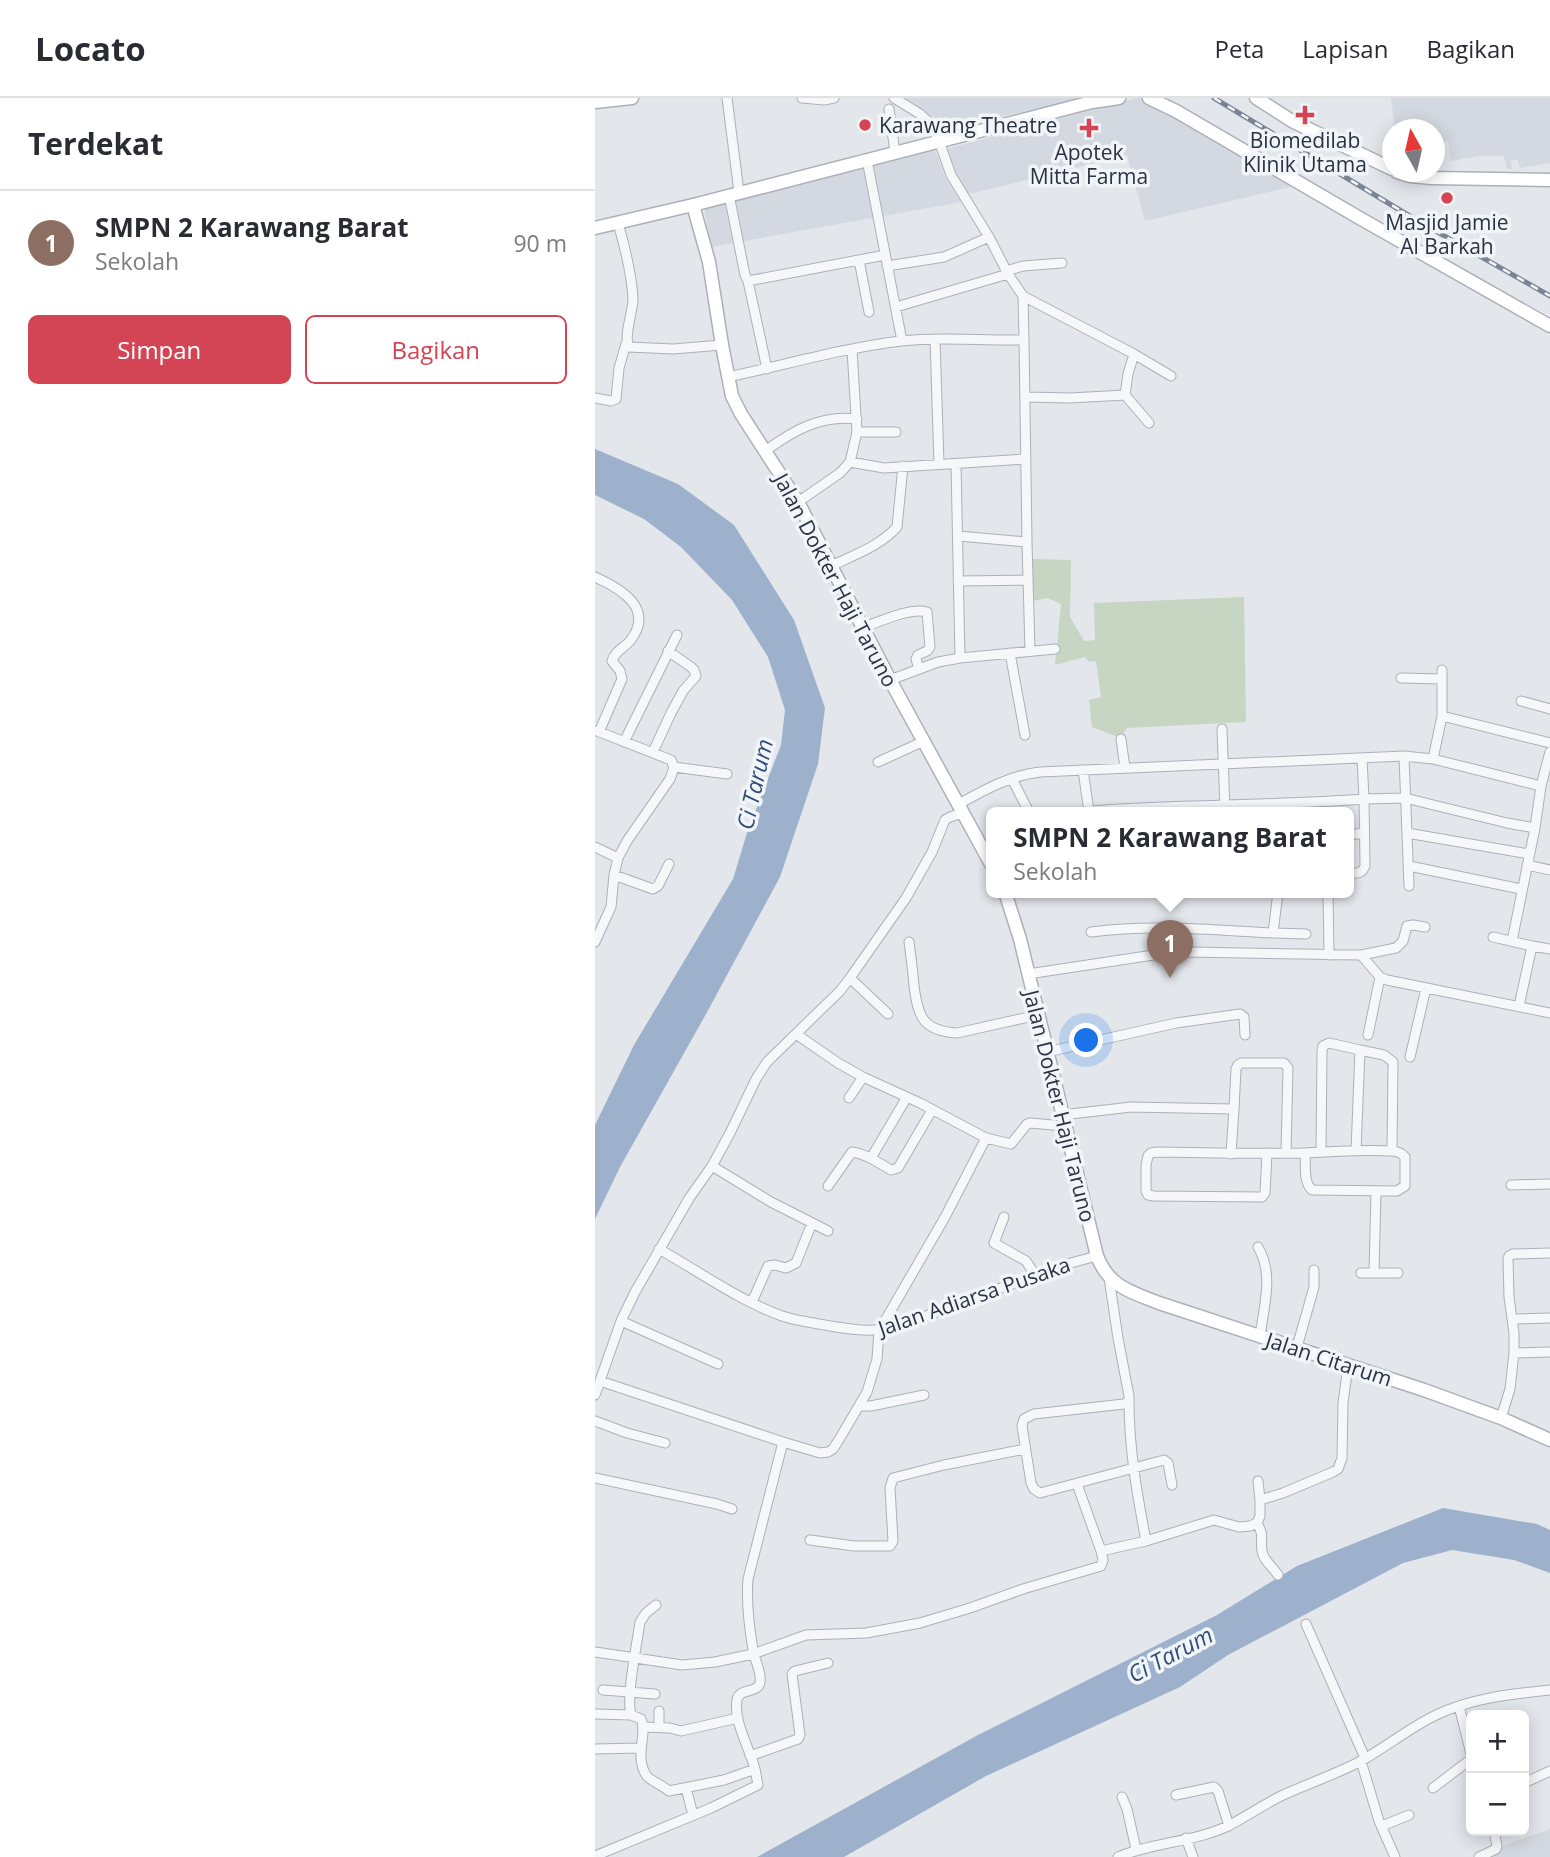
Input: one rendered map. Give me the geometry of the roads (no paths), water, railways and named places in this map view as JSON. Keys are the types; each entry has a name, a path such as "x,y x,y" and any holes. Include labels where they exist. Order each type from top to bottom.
{"street":[{"path":"595,102 632,98"},
{"path":"727,98 734,194 745,275 767,369"},
{"path":"802,98 834,98"},
{"path":"894,98 929,122 934,143 951,175 1023,296 1171,376"},
{"path":"595,228 1096,100 1119,98"},
{"path":"1149,98 1550,326"},
{"path":"1168,98 1176,111"},
{"path":"1256,98 1292,121 1382,164"},
{"path":"889,109 895,152"},
{"path":"867,160 902,341"},
{"path":"1445,178 1550,180"},
{"name":"Jalan Dokter Haji Taruno","path":"693,205 709,262 728,377 741,414 798,502 890,680 986,853"},
{"path":"595,398 611,401 617,399 619,368 633,299 618,223"},
{"path":"887,266 944,257 989,237"},
{"path":"748,281 885,255"},
{"path":"859,260 869,313"},
{"path":"896,307 1023,266 1062,262"},
{"path":"1023,296 1031,651"},
{"path":"935,339 939,464"},
{"path":"728,377 902,341 1024,340"},
{"path":"626,344 632,349 722,345"},
{"path":"798,502 840,473 850,462 857,432 852,350"},
{"path":"1134,354 1125,395 1149,423"},
{"path":"1026,397 1125,395"},
{"path":"765,452 813,423 834,418 857,419"},
{"path":"857,432 896,432"},
{"path":"850,462 884,468 1026,459"},
{"path":"955,464 960,658"},
{"path":"831,566 871,547 897,527 903,466"},
{"path":"958,536 1027,542"},
{"path":"595,577 627,595 639,613 639,622 630,640 614,655 613,661 622,679 597,732 671,760 674,768 670,779 618,858 611,907 595,942"},
{"path":"958,581 1028,580"},
{"path":"863,628 902,614 921,610 927,612 930,647 918,655 916,659 919,669"},
{"path":"624,742 677,635"},
{"path":"890,680 938,662 1055,649"},
{"path":"653,752 683,691 696,676 691,667 668,651"},
{"path":"1010,653 1025,735"},
{"path":"1401,678 1442,675 1442,716 1433,759"},
{"path":"1521,701 1550,709"},
{"path":"1442,716 1550,743"},
{"path":"1222,729 1225,807"},
{"path":"1121,739 1125,768"},
{"path":"878,762 924,741"},
{"path":"1403,756 1409,886"},
{"path":"595,1395 621,1321 635,1292 690,1197 712,1166 756,1079 767,1062 850,978 906,898 932,852 945,820 961,809 1012,779 1040,772 1403,756 1433,759 1541,786"},
{"path":"1354,874 1363,871 1365,866 1362,758"},
{"path":"1512,941 1541,786 1549,758"},
{"path":"674,768 727,774"},
{"path":"1083,771 1088,807"},
{"path":"1012,779 1026,807"},
{"path":"1310,807 1364,799 1405,797 1535,828"},
{"path":"1354,834 1364,833"},
{"path":"1407,833 1529,854"},
{"path":"595,847 618,858"},
{"path":"614,875 653,889 658,887 670,864"},
{"path":"1527,865 1550,870"},
{"path":"1409,866 1521,889"},
{"name":"Jalan Dokter Haji Taruno","path":"1007,898 1020,939 1097,1256 1109,1278"},
{"path":"1273,933 1277,898"},
{"path":"1328,898 1329,955"},
{"path":"1028,974 1188,952 1361,955 1396,948 1403,941 1407,926 1425,927"},
{"path":"1091,932 1156,927 1306,934"},
{"path":"1493,937 1550,949"},
{"path":"909,942 916,1007 928,1025 957,1033 1038,1015"},
{"path":"1519,1006 1532,946"},
{"path":"1361,955 1380,977 1550,1013"},
{"path":"1368,1035 1380,977"},
{"path":"850,978 888,1014"},
{"path":"1410,1057 1426,988"},
{"path":"1047,1052 1176,1023 1240,1014 1244,1017 1245,1035"},
{"path":"796,1034 863,1077 986,1138 1011,1144 1030,1122 1063,1121 1131,1107 1234,1109"},
{"path":"1321,1152 1321,1071 1323,1046 1326,1043 1384,1055 1393,1062 1392,1151"},
{"path":"1356,1151 1360,1050"},
{"path":"1231,1154 1236,1069 1241,1063 1285,1063 1288,1068 1286,1153"},
{"path":"849,1098 863,1077"},
{"path":"871,1158 907,1097"},
{"path":"828,1186 852,1152 871,1158 891,1170 898,1168 932,1110"},
{"path":"600,1381 820,1453 834,1449 860,1406 873,1377 879,1331 945,1217 986,1138"},
{"path":"1267,1153 1265,1193 1259,1198 1154,1196 1148,1195 1146,1191 1146,1165 1151,1153 1392,1151 1402,1153 1405,1157 1405,1186 1397,1191 1376,1192 1312,1190 1306,1180 1305,1153"},
{"path":"712,1166 828,1231"},
{"path":"1511,1185 1550,1184"},
{"path":"1374,1273 1376,1192"},
{"path":"1004,1217 993,1242 1026,1261 1035,1275"},
{"path":"752,1302 768,1266 786,1268 796,1263 812,1223"},
{"path":"1258,1247 1267,1272 1260,1336"},
{"name":"Jalan Adiarsa Pusaka","path":"659,1249 752,1302 785,1317 848,1330 879,1331 981,1297 1063,1265 1097,1256"},
{"path":"1501,1418 1510,1389 1514,1353 1508,1259 1509,1256 1550,1252"},
{"path":"1297,1347 1314,1287 1314,1270"},
{"path":"1361,1273 1398,1273"},
{"path":"1109,1278 1129,1396 1133,1469 1146,1541"},
{"name":"Jalan Citarum","path":"1109,1278 1127,1290 1159,1303 1425,1390 1501,1418 1550,1440"},
{"path":"1512,1319 1550,1318"},
{"path":"621,1321 718,1364"},
{"path":"1514,1353 1550,1352"},
{"path":"1260,1500 1296,1488 1338,1469 1342,1458 1347,1366"},
{"path":"860,1406 924,1395"},
{"path":"1129,1401 1124,1404 1034,1413 1024,1419 1022,1426 1025,1449 1034,1489 1039,1493 1164,1460 1167,1462 1172,1485"},
{"path":"595,1421 665,1443"},
{"path":"595,1856 758,1785 738,1718 736,1702 742,1692 756,1689 761,1680 753,1654 747,1599 748,1579 783,1442"},
{"path":"810,1540 854,1546 890,1546 893,1541 890,1488 893,1478 1025,1449"},
{"path":"595,1478 732,1509"},
{"path":"1101,1551 1146,1541 1214,1520 1239,1527 1251,1526 1260,1516 1258,1481"},
{"path":"595,1652 682,1665 715,1662 753,1654 806,1635 866,1633 947,1615 1101,1566 1101,1551 1077,1484"},
{"path":"1257,1522 1262,1532 1264,1558 1278,1575"},
{"path":"631,1715 631,1693 640,1622 656,1605"},
{"path":"1306,1624 1363,1760 1382,1826 1395,1857"},
{"path":"750,1756 798,1740 800,1735 792,1674 828,1663"},
{"path":"603,1690 655,1694"},
{"path":"1118,1857 1136,1849 1229,1826 1279,1797 1363,1760 1425,1721 1459,1706 1514,1693 1550,1690"},
{"path":"1459,1706 1466,1734"},
{"path":"659,1711 659,1727"},
{"path":"595,1714 631,1715 642,1719 644,1727 640,1748 646,1775 669,1791 723,1780 755,1769"},
{"path":"644,1727 681,1731 738,1718"},
{"path":"595,1749 640,1748"},
{"path":"1433,1788 1466,1763"},
{"path":"1529,1781 1550,1771"},
{"path":"1176,1796 1214,1787 1218,1791 1229,1826"},
{"path":"686,1788 693,1815"},
{"path":"1122,1797 1136,1849"},
{"path":"1382,1826 1409,1815"},
{"path":"1479,1857 1496,1849 1495,1836"},
{"path":"1186,1838 1193,1857"}],"water":[{"path":"595,449 678,484 734,525 794,620 825,708 818,764 780,877 620,1167 595,1219 595,1125 634,1045 733,879 747,833 781,745 785,710 768,657 732,600 681,547 644,519 595,495"},
{"name":"Ci Tarum","path":"1443,1508 1537,1524 1550,1530 1550,1573 1514,1560 1452,1550 1403,1563 1228,1655 1180,1687 986,1776 844,1857 757,1857 978,1735 1217,1615 1297,1566"}],"railway":[{"path":"1214,98 1413,218 1550,296"}],"place":[{"name":"Biomedilab Klinik Utama","path":"1305,115"},
{"name":"Karawang Theatre","path":"865,125"},
{"name":"Apotek Mitta Farma","path":"1089,128"},
{"name":"Masjid Jamie Al Barkah","path":"1447,198"},
{"name":"SMPN 2 Karawang Barat","path":"1170,978"}]}
